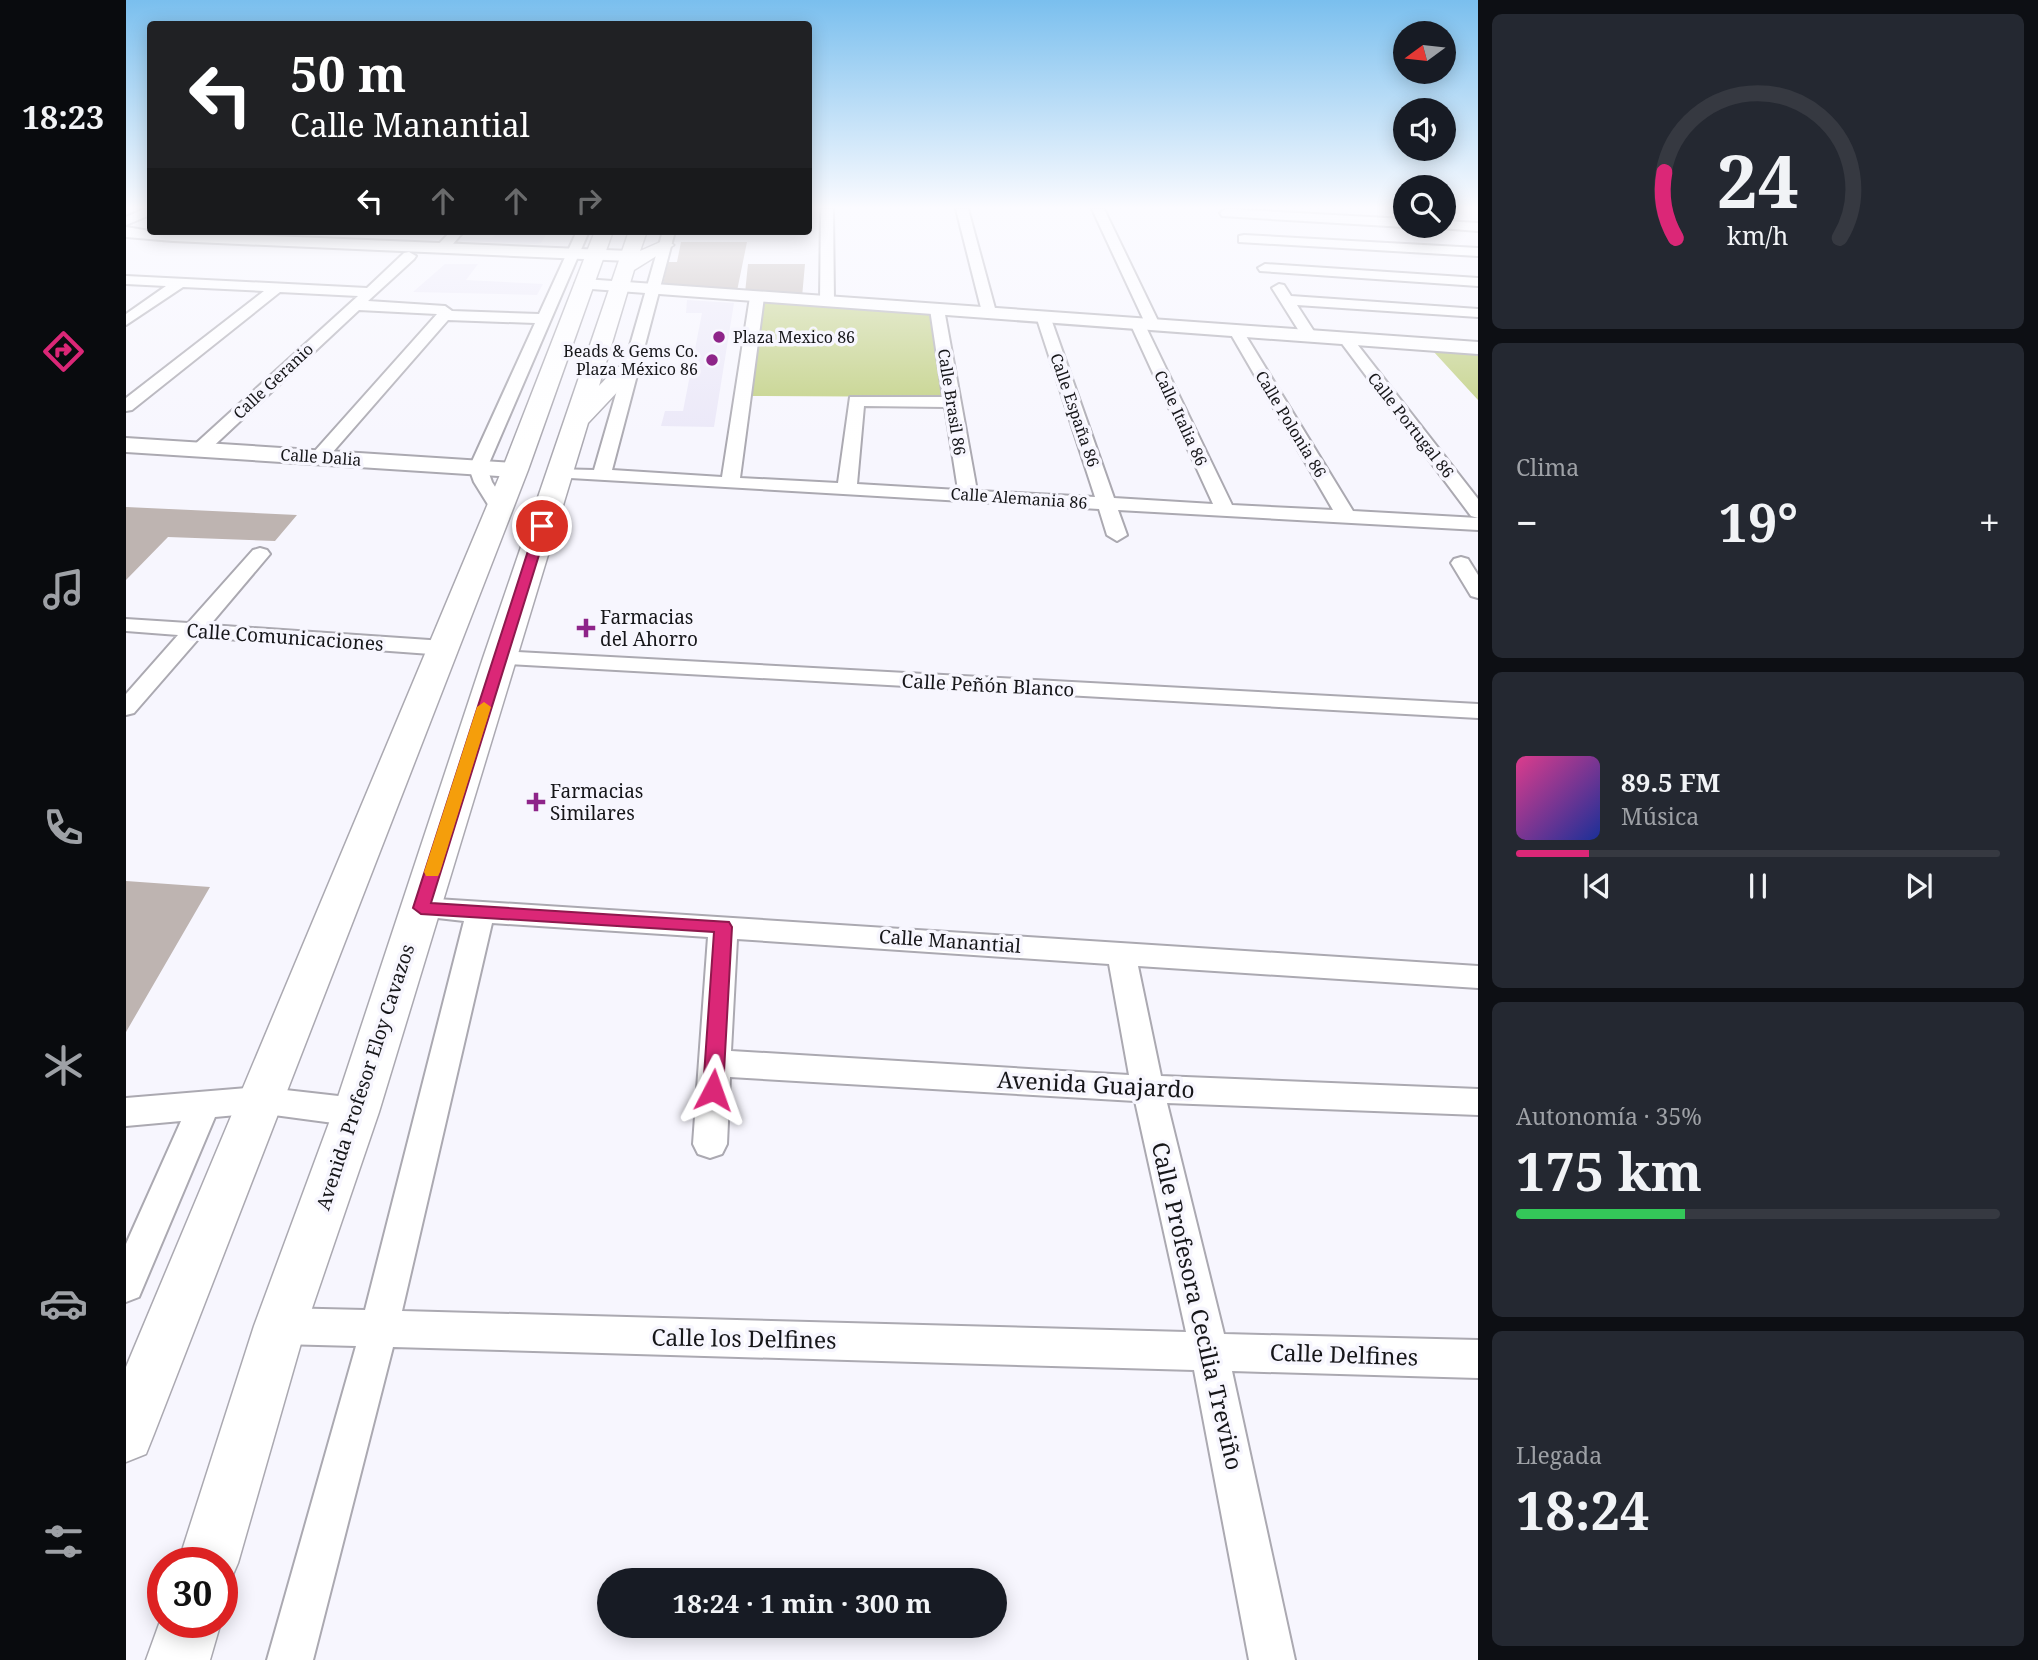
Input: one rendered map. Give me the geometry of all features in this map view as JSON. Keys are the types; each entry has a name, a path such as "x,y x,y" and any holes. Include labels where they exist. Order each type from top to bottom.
{"main road":[{"name":"Avenida Profesor Eloy Cavazos","path":"126,1434 499,506 592,286"},
{"name":"Avenida Profesor Eloy Cavazos","path":"213,1547 280,1326 356,1112 499,658 578,421 597,286"},
{"path":"578,421 631,359 605,286"},
{"path":"178,1660 185,1638"}],"street":[{"path":"126,321 176,286"},
{"path":"227,286 369,292"},
{"name":"Calle Geranio","path":"199,450 375,286"},
{"path":"499,506 483,482 478,468 544,319 581,286"},
{"path":"644,286 654,290 1478,348"},
{"path":"602,475 631,359 646,306 655,286"},
{"path":"827,302 828,286"},
{"path":"982,286 989,312"},
{"name":"Calle Italia 86","path":"1130,286 1226,512"},
{"path":"1278,286 1309,336"},
{"path":"126,406 275,289"},
{"path":"730,482 757,297"},
{"path":"1287,299 1478,313"},
{"path":"320,457 444,315 445,310 356,305"},
{"name":"Calle Brasil 86","path":"937,309 968,495"},
{"path":"444,315 544,319"},
{"name":"Calle España 86","path":"1043,316 1107,504"},
{"name":"Calle Polonia 86","path":"1236,331 1347,517"},
{"name":"Calle Portugal 86","path":"1345,338 1478,512"},
{"path":"847,488 857,400 953,402"},
{"name":"Calle Dalia","path":"126,445 515,470"},
{"name":"Calle Alemania 86","path":"559,473 1478,524"},
{"path":"1107,504 1116,535"},
{"path":"126,708 260,554"},
{"path":"1461,563 1478,592"},
{"name":"Calle Comunicaciones","path":"126,625 444,648"},
{"name":"Calle Peñón Blanco","path":"499,658 1478,711"},
{"name":"Calle Manantial","path":"421,908 480,914 1121,952 1478,977"},
{"path":"290,1660 379,1331 480,914"},
{"path":"710,1144 723,927"},
{"name":"Calle Profesora Cecilia Treviño","path":"1121,952 1148,1089 1209,1351 1272,1660"},
{"name":"Avenida Guajardo","path":"715,1063 1148,1089 1478,1102"},
{"path":"126,1112 259,1100 356,1112"},
{"path":"126,1285 205,1103"},
{"name":"Calle los Delfines","path":"280,1326 379,1331 1209,1351"},
{"name":"Calle Delfines","path":"1209,1351 1478,1359"}],"shaded area":[{"path":"419,286 542,286 537,295 413,292"},
{"path":"687,300 734,303 714,427 661,426 665,411 683,411 702,313 686,313"}],"green space":[{"path":"761,300 935,311 946,397 749,396"},
{"path":"1433,351 1478,354 1478,400"}],"building":[{"path":"689,286 738,286 737,291"},
{"path":"746,286 803,286 802,297 745,293"},
{"path":"126,507 297,515 275,541 168,537 126,580"},
{"path":"126,881 210,887 126,1032"}],"slow traffic":[{"path":"432,872 484,707"}],"place":[{"name":"Plaza Mexico 86","path":"719,337"},
{"name":"Beads & Gems Co. Plaza México 86","path":"712,360"},
{"name":"Farmacias del Ahorro","path":"586,628"},
{"name":"Farmacias Similares","path":"536,802"}],"route":[{"path":"542,526 421,908 480,914 723,927 713,1090"}]}
